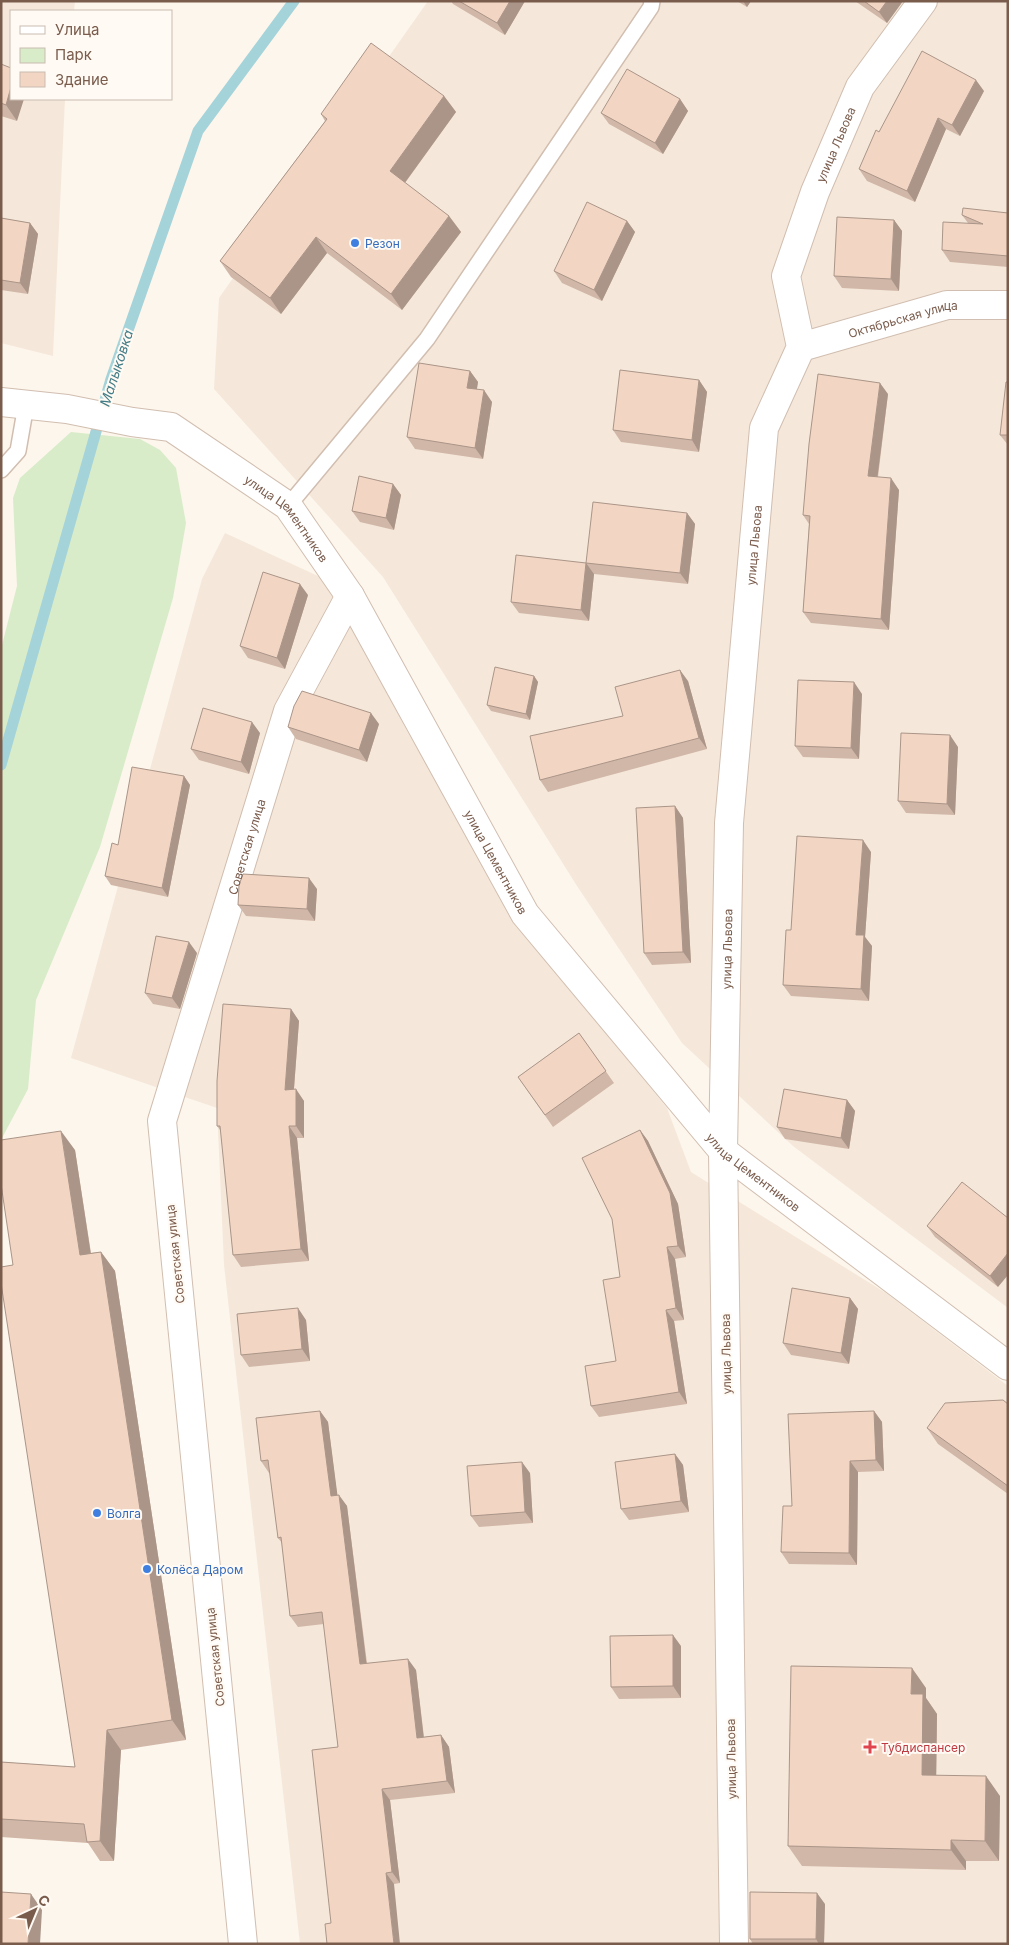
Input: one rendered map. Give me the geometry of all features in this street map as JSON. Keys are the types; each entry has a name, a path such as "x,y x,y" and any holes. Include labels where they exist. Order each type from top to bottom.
{"street":[{"name":"улица Львова","path":"734,1944 723,1150 730,823 764,428 801,346 786,276 815,192 860,87 923,1"},
{"name":"Октябрьская улица","path":"801,346 946,305 1008,305"},
{"name":"улица Цементников","path":"14,403 170,427 288,506 350,596 525,914 723,1150 1008,1366"},
{"name":"Советская улица","path":"243,1944 162,1120 288,711 350,596"}],"lane":[{"path":"288,506 427,338 651,7 652,1"},
{"path":"1,470 18,451 14,403"}],"shaded area":[{"path":"1,1 75,1 74,10 10,10 10,100 65,100 53,356 1,343"},
{"path":"428,1 1008,1 1008,1308 793,1146 682,1043 577,886 383,577 214,389 219,298"},
{"path":"225,533 331,582 407,731 529,937 667,1108 691,1172 886,1293 1008,1386 1008,1944 300,1944 224,1265 217,1108 71,1058 202,579"}],"green space":[{"path":"71,432 140,439 160,450 176,468 186,523 173,598 100,847 36,1000 28,1089 1,1140 1,649 17,586 13,498 20,478"}],"building":[{"path":"459,1 510,1 497,23"},
{"path":"864,1 887,1 879,12"},
{"path":"371,43 444,96 390,171 449,216 391,294 316,237 270,298 220,261 327,119 321,114"},
{"path":"922,51 976,80 952,125 938,118 907,191 859,169 876,130 879,132"},
{"path":"1,64 10,68 10,91 6,105 1,103"},
{"path":"627,69 680,99 655,143 601,113"},
{"path":"587,202 627,221 594,290 554,271"},
{"path":"963,208 1008,213 1008,256 942,250 943,222 983,224 962,215"},
{"path":"837,217 894,220 891,279 834,276"},
{"path":"1,218 30,223 20,283 1,280"},
{"path":"419,363 470,371 467,388 484,390 475,448 407,437"},
{"path":"620,370 699,380 692,440 613,430"},
{"path":"818,374 880,383 868,476 891,478 881,619 803,612 810,516 803,515 809,444"},
{"path":"1006,382 1008,382 1008,435 1000,435"},
{"path":"359,476 393,484 386,518 352,511"},
{"path":"593,502 687,513 680,573 586,563"},
{"path":"516,555 586,563 581,610 511,602"},
{"path":"263,572 300,584 277,658 240,646"},
{"path":"495,667 534,676 526,714 487,705"},
{"path":"680,670 699,738 540,780 530,736 623,716 615,687"},
{"path":"798,680 854,682 851,748 795,746"},
{"path":"302,691 371,713 359,750 288,727 294,706"},
{"path":"203,708 252,722 241,762 191,749"},
{"path":"901,733 950,735 947,804 898,801"},
{"path":"132,767 184,776 162,888 105,876 112,843 118,845"},
{"path":"675,806 683,952 644,953 636,808"},
{"path":"797,836 863,840 856,935 864,935 861,989 783,985 786,930 791,930"},
{"path":"243,874 309,878 307,909 238,905 239,885"},
{"path":"156,936 189,942 172,998 145,993"},
{"path":"223,1004 291,1009 285,1090 296,1089 296,1126 289,1126 301,1249 233,1255 220,1126 217,1126 217,1081"},
{"path":"579,1033 606,1071 545,1115 518,1077"},
{"path":"784,1089 847,1100 841,1138 777,1127"},
{"path":"640,1130 670,1193 678,1246 667,1247 676,1308 666,1310 679,1392 591,1406 585,1366 616,1361 603,1280 620,1277 612,1219 582,1158"},
{"path":"61,1131 80,1255 101,1252 172,1720 107,1730 100,1841 87,1842 84,1824 1,1819 1,1762 75,1767 1,1283 1,1267 13,1265 1,1184 1,1140"},
{"path":"962,1182 1008,1218 1008,1253 990,1276 927,1226"},
{"path":"792,1288 850,1298 841,1353 783,1343"},
{"path":"298,1308 302,1349 241,1355 237,1314"},
{"path":"1003,1400 1008,1404 1008,1486 927,1428 945,1403"},
{"path":"320,1411 331,1496 339,1495 360,1664 408,1659 417,1738 441,1735 447,1781 382,1789 392,1872 386,1873 394,1944 327,1944 325,1924 331,1923 312,1750 338,1747 322,1612 290,1616 281,1537 278,1538 268,1460 261,1461 256,1418"},
{"path":"874,1411 876,1460 850,1461 849,1553 781,1552 783,1506 792,1506 788,1414"},
{"path":"675,1454 681,1501 621,1509 615,1462"},
{"path":"522,1462 525,1512 471,1516 467,1466"},
{"path":"673,1635 673,1686 611,1687 610,1636"},
{"name":"Тубдиспансер","path":"791,1666 912,1668 911,1694 923,1694 922,1775 986,1776 985,1841 951,1840 951,1850 788,1846"},
{"path":"1,1892 31,1894 28,1944 1,1944"},
{"path":"750,1892 817,1893 816,1939 750,1939"}],"waterway":[{"name":"Малыковка","path":"1,765 111,379 198,131 294,1"}],"place":[{"name":"Резон","path":"355,243"},
{"name":"Волга","path":"97,1513"},
{"name":"Колёса Даром","path":"147,1569"},
{"name":"Тубдиспансер","path":"870,1747"}]}
